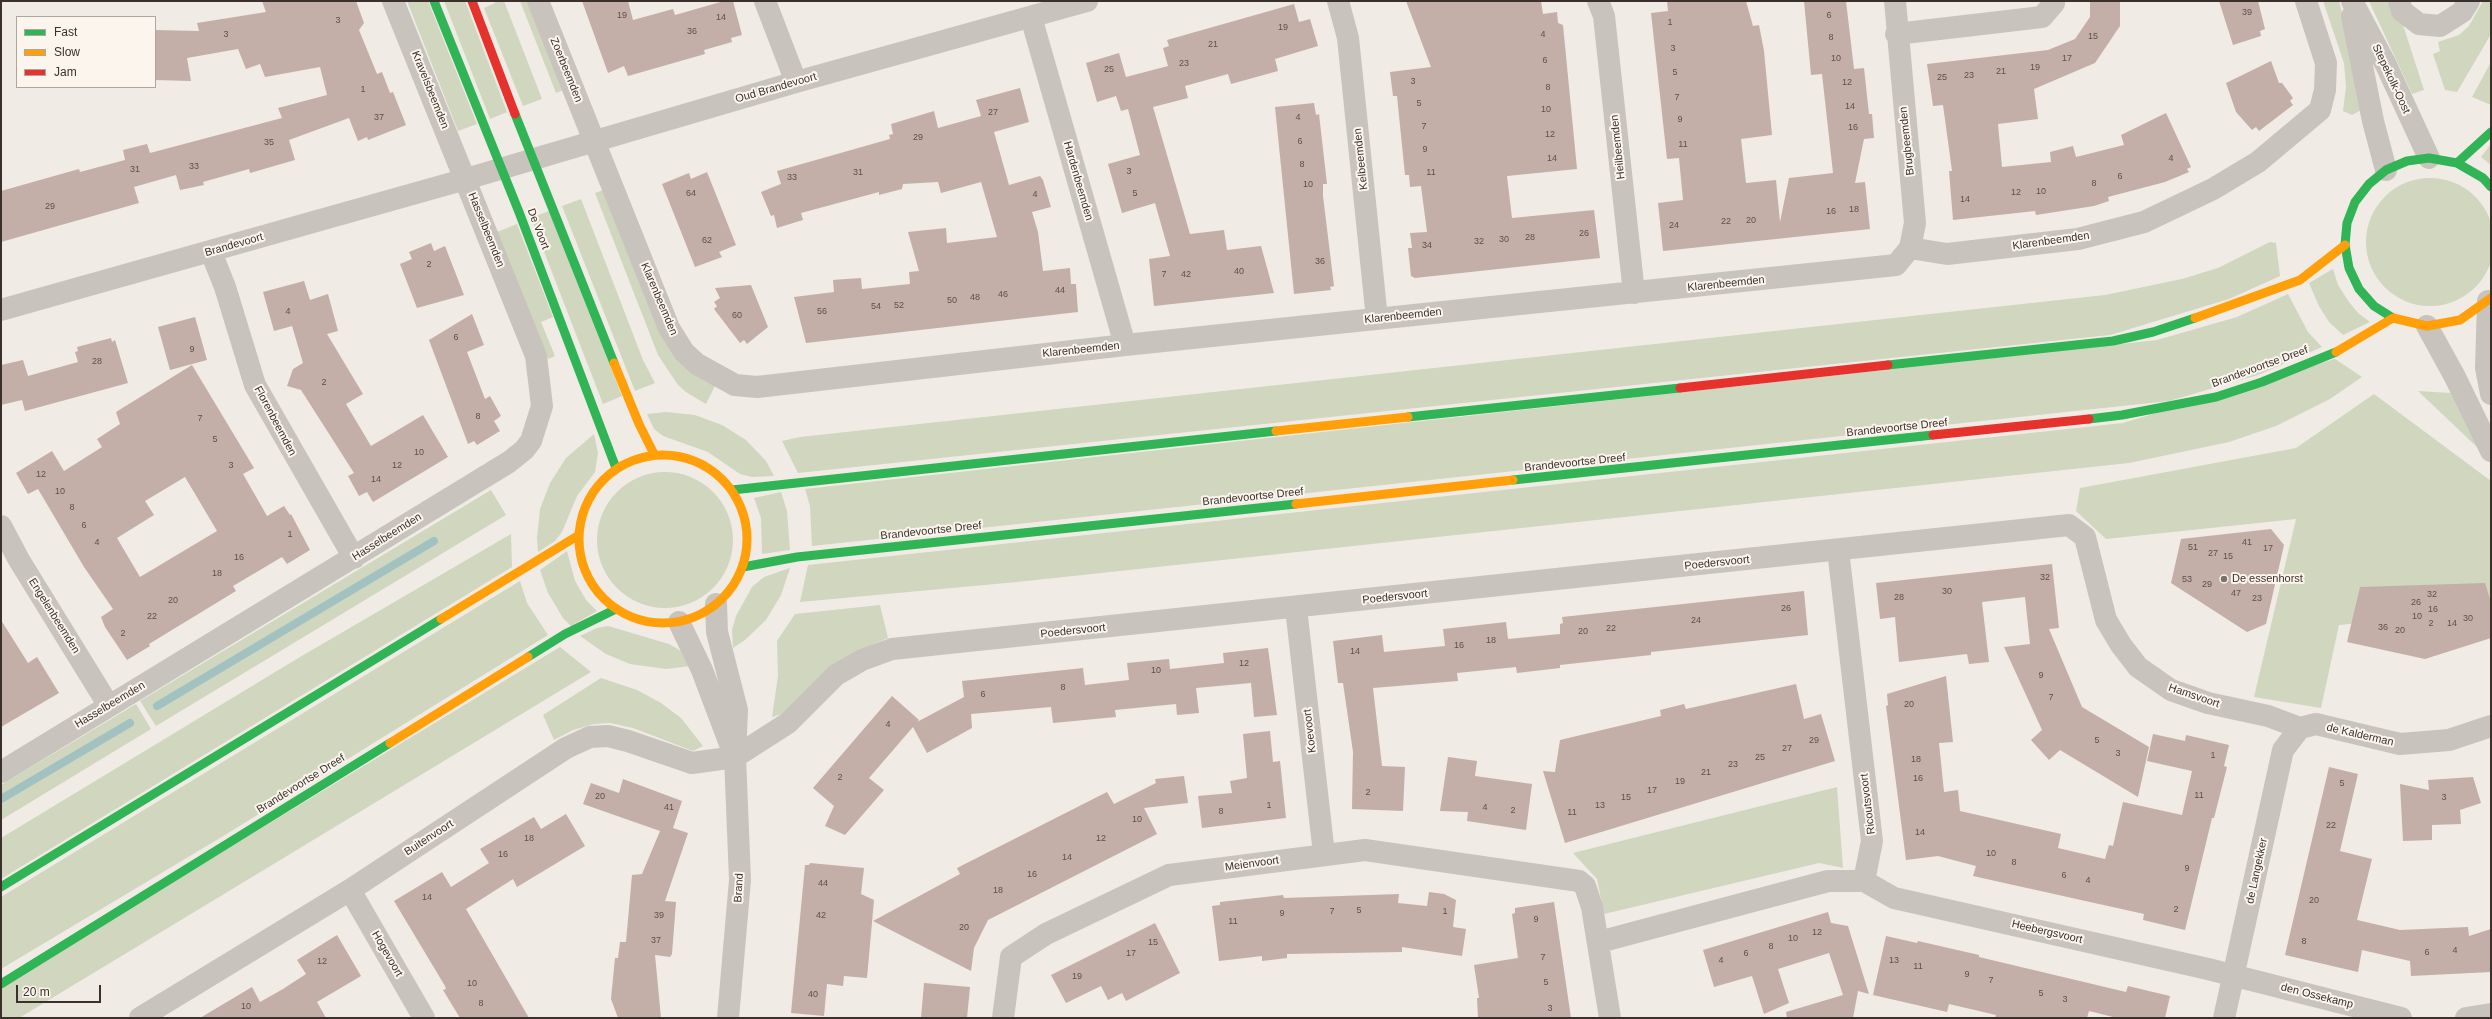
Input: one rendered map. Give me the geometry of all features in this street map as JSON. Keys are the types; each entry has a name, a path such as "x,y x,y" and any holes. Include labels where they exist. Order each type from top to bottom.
{"main road":[{"name":"De Voort","path":"434,1 501,167 616,468"},
{"name":"De Voort","path":"472,1 532,158 638,424 654,454"},
{"path":"2457,163 2491,132"},
{"path":"2490,300 2460,320 2427,326 2393,318 2374,306 2359,289 2349,268 2345,246 2347,223 2355,202 2368,184 2386,170 2407,161 2429,158 2457,163 2483,178 2491,187"},
{"path":"732,490 2112,341 2152,332 2193,319 2300,280 2345,246"},
{"name":"Brandevoortse Dreef","path":"743,568 797,557 2122,415 2209,398 2262,382 2345,349 2393,318"},
{"path":"654,454 684,456 711,469 732,490 744,514 748,541 743,568 732,588 716,604 699,615 679,622 657,623 636,619 616,609 595,589 582,563 579,535 584,509 597,486 616,468 634,459 654,454"},
{"path":"1,887 579,535"},
{"name":"Brandevoortse Dreef","path":"1,984 565,634 616,609"}],"street":[{"name":"Kravelsbeemden","path":"394,1 466,179"},
{"name":"Zoerbeemden","path":"538,1 594,140"},
{"path":"765,1 796,82"},
{"name":"Oud Brandevoort","path":"466,179 501,167 796,82 1087,1"},
{"name":"Kelbeemden","path":"1338,1 1348,38 1377,319"},
{"name":"Heilbeemden","path":"1598,1 1604,16 1634,293"},
{"name":"Brugbeemden","path":"1894,1 1915,222 1910,248"},
{"path":"1896,34 2042,17 2054,3 2053,1"},
{"name":"Klarenbeemden","path":"594,140 670,328 684,352 696,364 723,380 735,385 757,387 1125,345 1896,265 1910,248 1955,253 2078,239 2144,222 2213,189 2258,162 2320,110 2325,90 2326,63 2306,1"},
{"name":"Stepekolk-Oost","path":"2349,1 2373,121 2386,170"},
{"name":"Stepekolk-Oost","path":"2352,1 2386,65 2429,158"},
{"path":"2399,1 2402,11 2419,24 2440,26 2462,12 2469,1"},
{"name":"Hardenbeemden","path":"1031,17 1125,345"},
{"name":"Brandevoort","path":"1,310 466,179"},
{"name":"Hasselbeemden","path":"1,772 354,558 524,450 531,441 542,406 536,356 466,179"},
{"name":"Florenbeemden","path":"211,252 225,287 255,385 354,558"},
{"path":"2490,300 2486,368 2491,394"},
{"path":"2427,326 2455,377 2491,451"},
{"name":"Poedersvoort","path":"735,757 788,723 836,675 862,660 892,649 1296,608 2069,525 2085,537"},
{"name":"Engelenbeemden","path":"1,526 20,560 109,706"},
{"name":"Hamsvoort","path":"2085,537 2106,620 2121,645 2138,667 2171,690 2208,703 2268,716 2300,728"},
{"name":"Ricoutsvoort","path":"1838,550 1872,841 1864,881"},
{"name":"Brand","path":"716,604 717,632 737,710 735,757 740,880 728,1018"},
{"name":"Koevoort","path":"1296,608 1324,854"},
{"name":"Brand","path":"679,622 702,670 735,757"},
{"name":"de Kalderman","path":"2300,728 2316,724 2400,744 2449,740 2491,726"},
{"name":"de Langekker","path":"2224,1018 2283,750 2300,728"},
{"name":"Buitenvoort","path":"140,1018 350,890 566,748 590,737 608,736 628,741 692,763 735,757"},
{"name":"Meienvoort","path":"1003,1018 1011,957 1046,934 1169,875 1324,854 1365,850 1572,879 1586,886 1599,942"},
{"path":"1610,1018 1599,942 1828,881 1864,881"},
{"name":"Heebergsvoort","path":"1864,881 1894,898 2234,975"},
{"name":"Hogevoort","path":"350,890 424,1018"},
{"name":"den Ossekamp","path":"2234,975 2401,1018"},
{"path":"2466,1018 2491,1014"}],"green space":[{"path":"407,1 428,1 477,124 458,131"},
{"path":"444,1 465,1 507,112 490,119"},
{"path":"495,1 504,1 542,99 523,106 484,8 495,3"},
{"path":"520,1 531,1 566,89 556,93"},
{"path":"2323,1 2339,1 2365,108 2352,115 2343,111 2346,87 2344,63"},
{"path":"2369,1 2392,1 2404,28 2424,90 2412,94"},
{"path":"2483,1 2491,1 2491,34 2457,92 2445,90 2433,54 2440,51 2438,42 2459,35 2469,26"},
{"path":"2491,62 2491,105 2472,97"},
{"path":"2491,144 2491,165 2481,157"},
{"path":"2418,179 2442,179 2466,189 2483,206 2493,230 2493,254 2483,278 2466,295 2442,305 2418,305 2394,295 2377,278 2367,254 2367,230 2377,206 2394,189"},
{"path":"606,189 663,335 715,386 706,404 686,392 678,385 658,355 595,193"},
{"path":"581,199 643,360 655,383 635,391 562,206"},
{"path":"549,211 622,396 603,404 531,218"},
{"path":"517,224 553,317 541,322 555,356 548,359 497,232"},
{"path":"2270,242 2276,243 2280,276 2229,299 2110,335 798,473 782,441 800,437 2105,295 2182,279 2218,268"},
{"path":"2333,269 2338,285 2349,302 2358,313 2370,322 2343,335 2329,322 2319,306 2309,283"},
{"path":"2288,294 2308,332 2322,347 2258,375 2169,401 812,546 810,506 805,489 2157,340 2237,317"},
{"path":"2335,359 2362,377 2330,399 2276,426 2229,442 2129,463 1017,582 800,602 808,565 2123,423"},
{"path":"2418,391 2451,393 2479,449"},
{"path":"2374,394 2491,481 2491,610 2339,625 2321,708 2254,697 2296,519 2106,539 2076,511 2080,488 2296,448"},
{"path":"666,412 695,415 722,425 746,440 766,461 774,476 752,477 740,474 708,452 663,436 654,429 647,414"},
{"path":"594,434 598,453 595,472 577,496 562,532 555,541 538,552 537,538 540,509 550,483 566,458"},
{"path":"658,472 672,472 691,477 703,483 718,497 728,514 732,527 732,553 728,566 722,578 708,593 703,597 685,605 672,608 658,608 639,603 627,597 612,583 608,578 600,560 597,547 597,533 602,514 608,502 622,487 627,483 645,475"},
{"path":"491,490 506,515 156,726 140,701"},
{"path":"781,492 787,511 790,550 762,554 761,518 754,498"},
{"path":"511,534 512,567 1,879 1,838 300,657"},
{"path":"567,551 575,581 586,600 597,611 571,626 563,618 548,593 540,570"},
{"path":"790,568 781,595 766,620 745,640 733,648 732,630 736,616 752,587 764,577"},
{"path":"520,581 527,603 548,635 225,835 1,969 1,897"},
{"path":"880,605 888,638 851,654 782,714 772,717 778,676 777,641 795,614"},
{"path":"608,626 669,644 681,651 691,666 666,669 630,664 606,654 580,636 597,628"},
{"path":"560,647 591,672 19,1018 1,1018 1,986"},
{"path":"601,678 637,690 661,703 681,718 703,746 693,751 633,728 610,723 594,724 573,730 554,740 543,715"},
{"path":"136,704 151,729 1,820 1,785"},
{"path":"1837,787 1843,868 1819,863 1604,914 1597,879 1573,853"}],"building":[{"path":"262,1 356,1 364,23 359,30 377,74 382,72 390,93 393,92 406,125 368,140 367,137 358,141 349,118 289,140 295,160 250,173 249,169 203,182 204,185 180,190 176,175 134,187 139,203 1,242 1,191 79,169 80,172 125,160 123,150 147,144 150,153 282,118 278,108 327,95 320,67 265,77 260,64 246,69 238,49 187,58 191,81 156,80 156,30 199,31 197,23 266,12"},
{"path":"582,1 628,1 633,20 673,9 675,15 724,1 733,1 742,35 731,38 732,42 704,50 705,54 628,76 624,66 608,73"},
{"path":"1406,1 1541,1 1543,14 1557,12 1558,23 1563,25 1577,169 1507,176 1512,218 1594,210 1600,258 1415,278 1411,276 1408,248 1412,248 1410,233 1427,232 1421,186 1410,187 1409,175 1405,175 1397,96 1393,96 1390,72 1431,67"},
{"path":"1667,1 1746,1 1753,26 1759,25 1764,51 1772,135 1741,139 1746,183 1776,180 1780,222 1789,178 1833,173 1822,74 1811,75 1804,1 1846,1 1854,69 1864,68 1869,114 1872,114 1874,138 1864,139 1855,183 1865,182 1870,229 1663,251 1658,203 1683,200 1679,158 1667,159 1651,13 1668,11"},
{"path":"2090,1 2120,1 2120,26 2095,63 2034,89 2038,119 1998,124 2002,167 2051,162 2050,152 2073,146 2076,157 2124,145 2121,135 2166,113 2191,167 2187,169 2189,172 2165,182 2108,197 2109,201 2094,206 2036,215 2035,211 1953,220 1949,171 1952,171 1943,105 1933,106 1927,64 2048,50 2075,39 2090,17"},
{"path":"2219,1 2258,1 2265,29 2260,31 2261,36 2233,45"},
{"path":"1294,4 1299,22 1310,19 1318,46 1275,59 1278,71 1231,84 1228,74 1185,86 1188,98 1153,107 1190,234 1224,230 1227,250 1261,246 1274,293 1154,306 1149,259 1170,256 1155,203 1122,213 1108,164 1140,155 1128,109 1121,111 1116,96 1097,102 1086,63 1119,53 1126,77 1168,66 1163,48 1169,46 1167,40"},
{"path":"2271,61 2279,83 2282,83 2293,98 2290,101 2293,105 2259,131 2256,127 2252,130 2236,112 2226,83"},
{"path":"1020,88 1029,122 994,132 1009,185 1040,176 1043,180 1051,207 1032,212 1038,232 1043,271 1070,268 1071,284 1076,284 1078,312 806,343 794,297 834,292 833,280 861,278 862,289 910,284 909,272 919,271 908,232 946,228 947,243 997,237 981,182 941,193 938,182 903,184 902,189 879,195 879,192 801,213 803,220 777,228 774,215 771,216 761,192 781,184 777,171 890,139 889,135 893,134 891,124 934,111 938,128 981,116 976,100"},
{"path":"1314,103 1316,115 1319,114 1327,184 1323,184 1323,196 1334,286 1330,287 1331,290 1294,294 1275,107"},
{"path":"707,172 736,245 719,252 722,257 695,267 662,184 689,173 691,179"},
{"path":"431,243 434,251 445,246 464,295 417,308 400,264 412,259 409,252"},
{"path":"304,281 310,300 328,294 338,331 327,334 363,394 346,404 371,446 423,415 448,457 373,502 367,492 359,496 348,476 354,473 301,390 287,386 293,369 303,363 292,326 274,331 263,292"},
{"path":"751,285 768,327 747,344 744,340 740,343 714,309 717,306 714,302 720,298 715,288"},
{"path":"472,314 484,345 467,352 485,399 490,396 501,416 494,421 500,431 477,445 474,441 468,444 429,340"},
{"path":"195,317 207,360 170,370 158,327"},
{"path":"111,338 112,342 115,340 128,383 25,411 22,400 1,405 1,365 23,360 28,376 78,362 75,352 78,351 77,347"},
{"path":"192,365 254,468 243,474 267,516 284,506 290,515 291,514 310,550 287,564 282,557 233,586 236,591 149,644 150,646 127,660 105,627 101,617 113,609 84,567 38,489 28,494 16,473 52,451 64,471 102,447 97,439 120,424 116,412","holes":["185,477 217,531 140,577 117,538 154,515 145,501"]},
{"name":"De essenhorst","path":"2271,529 2284,545 2266,624 2247,632 2171,583 2181,539"},
{"path":"2052,564 2059,628 2049,629 2082,707 2149,747 2138,797 2060,750 2049,760 2031,740 2042,730 2004,647 2030,644 2025,597 1982,602 1989,662 1969,664 1967,654 1899,662 1895,617 1880,619 1876,583"},
{"path":"2485,583 2491,602 2491,638 2425,659 2347,642 2360,587"},
{"path":"1804,591 1808,635 1651,652 1651,655 1560,665 1560,668 1517,673 1516,667 1457,673 1458,681 1373,688 1382,766 1405,767 1403,811 1352,809 1353,752 1343,683 1338,683 1333,641 1382,635 1384,652 1445,646 1443,629 1506,622 1508,639 1560,634 1560,624 1563,623 1562,617"},
{"path":"1,620 28,663 37,657 59,693 1,727"},
{"path":"1268,648 1277,715 1254,717 1251,683 1196,688 1199,713 1177,715 1176,704 1115,710 1116,717 1053,723 1051,707 971,714 972,728 927,753 913,727 869,778 884,790 845,835 825,826 834,806 813,788 892,696 919,720 917,722 964,697 962,681 1083,668 1085,685 1129,680 1127,663 1169,659 1170,669 1224,663 1223,653"},
{"path":"1946,676 1953,742 1939,743 1944,792 1958,790 1960,811 2061,834 2058,848 2105,859 2109,845 2113,846 2123,802 2182,815 2192,771 2147,761 2153,734 2185,741 2186,735 2229,745 2224,766 2227,767 2214,818 2212,818 2185,930 2143,920 2144,914 1973,876 1976,866 1938,856 1906,860 1886,706 1888,705 1887,694"},
{"path":"1796,684 1804,719 1821,714 1835,761 1565,843 1543,771 1555,772 1560,740 1661,716 1660,710 1684,704 1686,709"},
{"path":"1270,731 1273,762 1280,761 1286,818 1202,828 1198,796 1232,793 1230,781 1247,778 1243,734"},
{"path":"1448,757 1477,761 1475,776 1532,784 1526,830 1467,821 1468,812 1440,811"},
{"path":"2329,767 2358,774 2340,851 2372,859 2357,920 2400,930 2468,927 2469,936 2491,929 2491,972 2411,976 2410,961 2362,950 2358,972 2285,955"},
{"path":"1184,776 1188,803 1144,808 1157,834 988,920 974,948 971,971 873,921 960,874 957,868 1107,792 1114,804 1156,783 1155,779"},
{"path":"2473,777 2481,803 2460,810 2461,824 2432,825 2432,840 2403,841 2400,784 2429,790 2428,780"},
{"path":"623,779 682,801 673,828 688,833 665,901 676,902 672,954 670,957 655,955 661,1018 618,1018 611,999 615,958 618,958 620,942 626,942 632,875 642,874 660,831 583,804 591,783 619,793"},
{"path":"566,814 585,846 517,887 513,879 466,909 529,1018 460,1018 443,990 446,989 445,986 394,901 442,872 451,887 489,863 480,849 534,817 541,829"},
{"path":"810,863 864,868 861,894 874,900 867,978 844,976 843,986 827,984 824,1016 791,1013 805,865 809,865"},
{"path":"1429,892 1444,894 1456,900 1453,927 1466,929 1462,956 1402,947 1402,952 1287,954 1287,958 1262,961 1262,956 1219,961 1212,906 1220,905 1220,902 1283,895 1284,898 1399,894 1398,903 1427,906"},
{"path":"1554,902 1571,1018 1478,1018 1477,998 1479,998 1474,965 1518,958 1512,914 1515,913 1515,908"},
{"path":"1828,912 1831,923 1848,926 1869,994 1858,991 1853,1018 1787,1018 1786,1012 1843,995 1829,953 1778,969 1789,1003 1764,1014 1752,976 1714,987 1703,950"},
{"path":"1155,923 1180,973 1126,1001 1122,993 1108,1000 1101,986 1066,1003 1051,975"},
{"path":"337,935 361,976 317,1002 326,1018 200,1018 252,987 260,1002 283,989 306,974 297,960"},
{"path":"1886,936 1917,943 1918,941 1979,955 1979,957 2126,992 2128,986 2170,996 2165,1018 2117,1018 2089,1011 2087,1018 1995,1018 1996,1015 1949,1004 1947,1012 1873,995"},
{"path":"924,983 970,987 967,1018 921,1018"}],"waterway":[{"path":"157,706 434,541"},
{"path":"1,799 130,723"}],"traffic: fast":[{"path":"434,1 519,212 616,468"},
{"path":"515,114 614,363"},
{"path":"2457,163 2491,132"},
{"path":"2393,318 2374,306 2359,289 2349,268 2345,245 2347,223 2355,202 2369,184 2386,170 2407,161 2429,158 2457,163 2483,178 2491,187"},
{"path":"1888,365 2113,341 2153,332 2195,318"},
{"path":"2089,419 2122,415 2216,397 2262,382 2336,352"},
{"path":"1408,417 1680,388"},
{"path":"732,490 1276,431"},
{"path":"1513,480 1933,435"},
{"path":"743,567 797,557 1296,504"},
{"path":"528,657 565,634 616,609"},
{"path":"1,887 441,619"},
{"path":"1,984 390,743"}],"traffic: slow":[{"path":"2195,318 2300,280 2345,245"},
{"path":"2393,318 2427,326 2460,320 2491,298"},
{"path":"2336,352 2393,318"},
{"path":"614,363 639,424 654,454"},
{"path":"1276,431 1408,417"},
{"path":"655,455 671,455 695,461 703,465 716,474 728,486 741,507 747,531 747,539 747,547 741,571 733,586 716,604 695,617 671,623 655,623 631,617 616,609 593,586 585,571 579,547 579,531 585,507 593,492 616,469 631,461 655,455"},
{"path":"1296,504 1513,480"},
{"path":"441,619 579,535"},
{"path":"390,743 528,657"}],"traffic: jam":[{"path":"472,1 515,114"},
{"path":"1680,388 1888,365"},
{"path":"1933,435 2089,419"}],"place":[{"name":"De essenhorst","path":"2224,579"}]}
